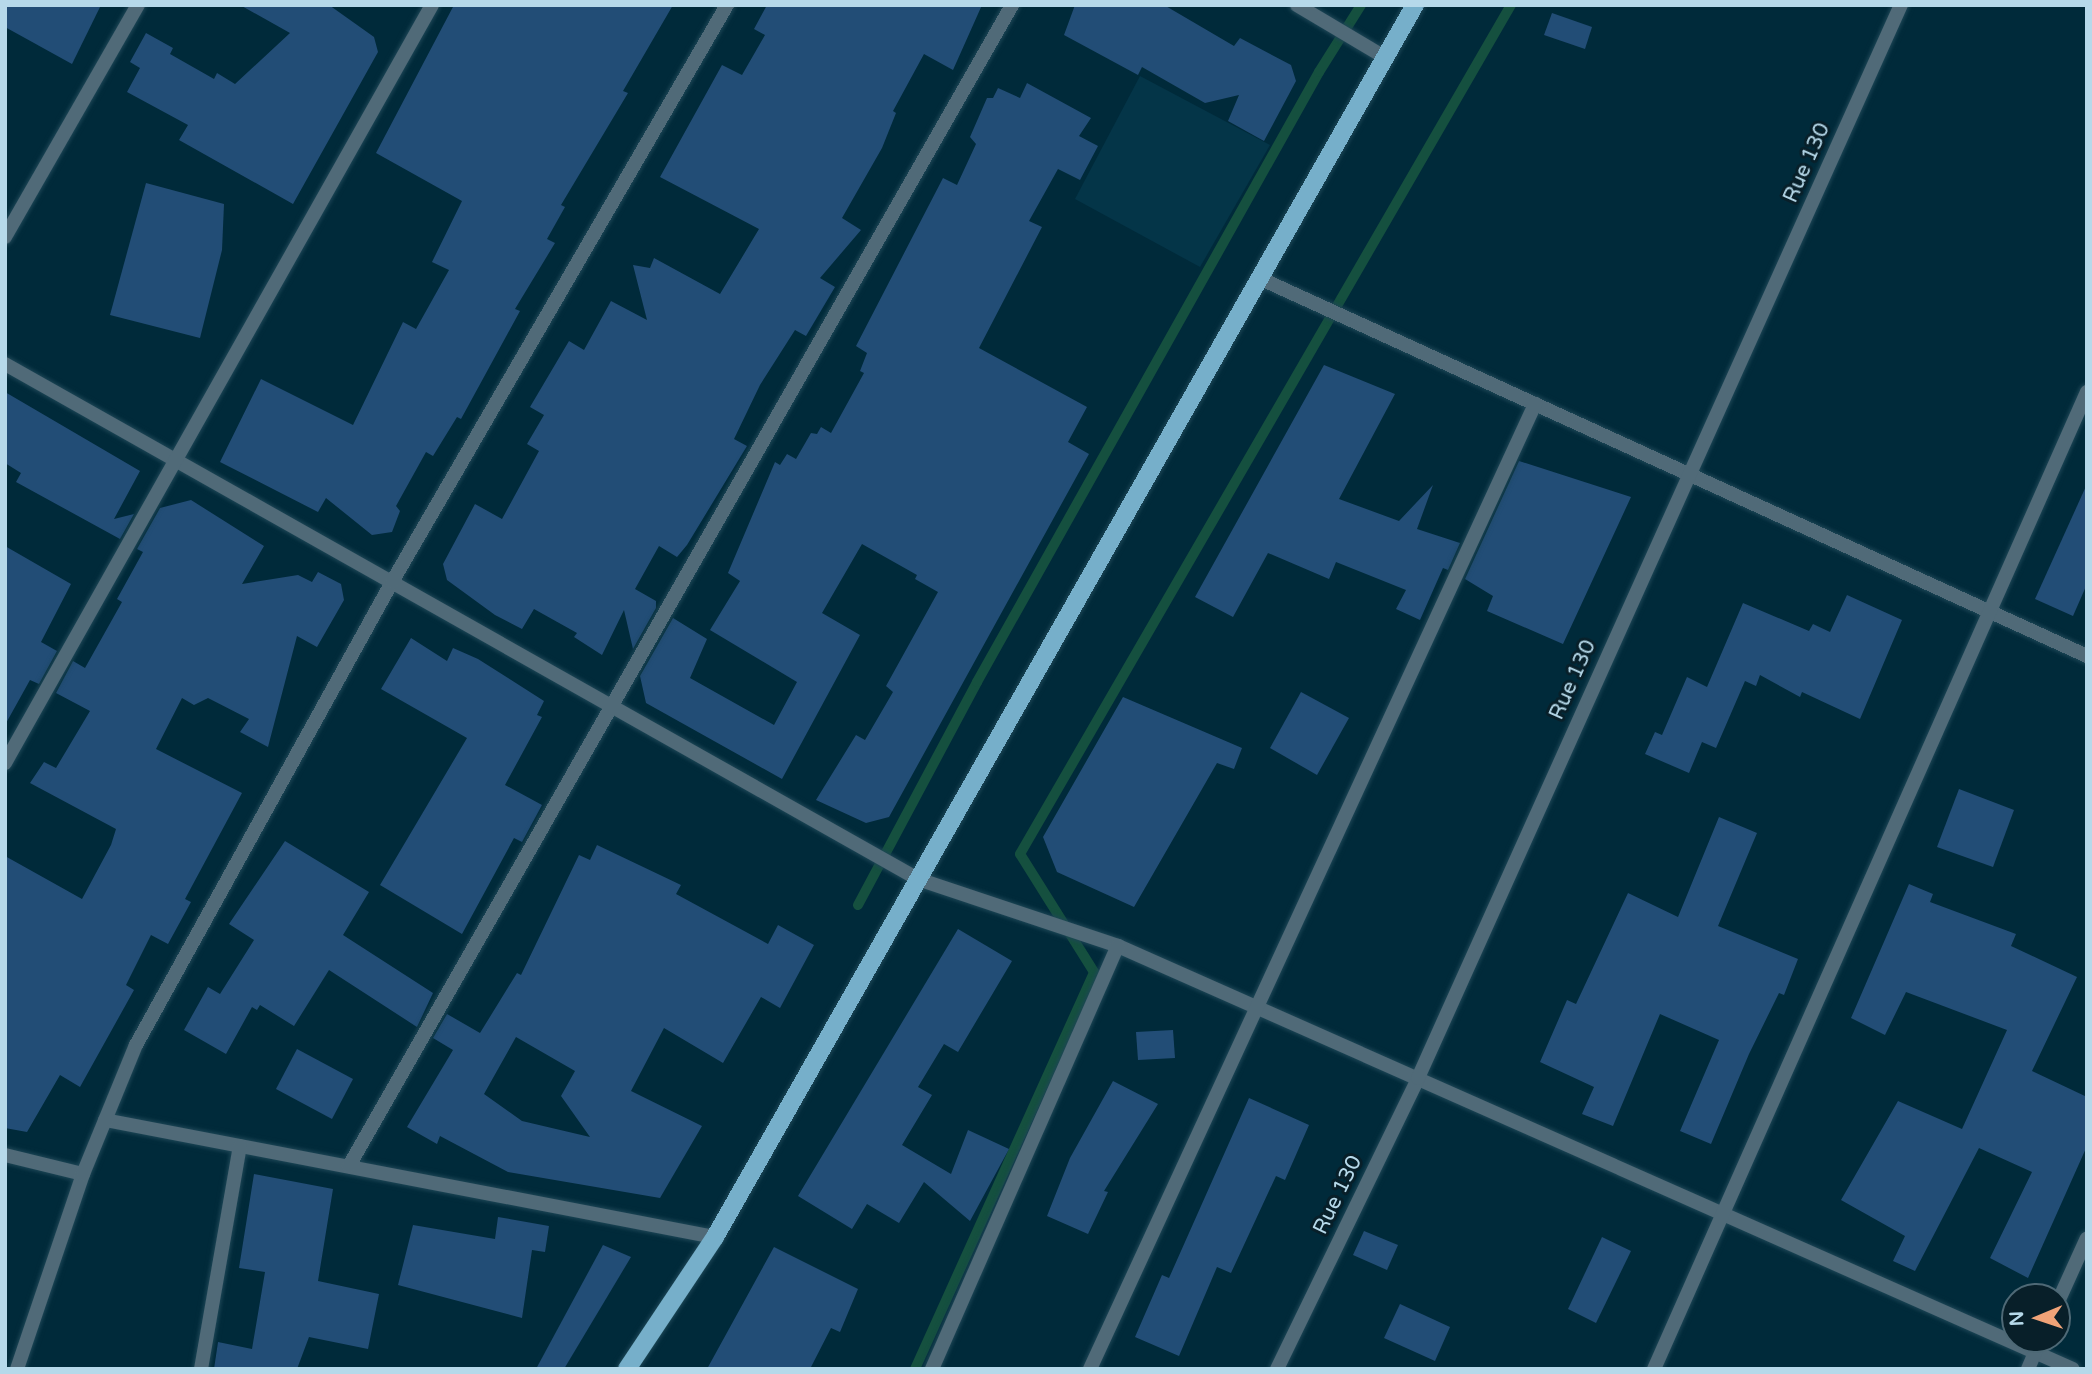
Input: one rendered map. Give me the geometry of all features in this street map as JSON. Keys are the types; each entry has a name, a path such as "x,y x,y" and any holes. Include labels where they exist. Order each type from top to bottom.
{"main road":[{"path":"627,1369 715,1237 1415,5"}],"street":[{"path":"5,237 138,5"},
{"path":"5,763 432,5"},
{"path":"17,1369 83,1174 136,1045 392,582 727,5"},
{"path":"349,1166 1012,5"},
{"path":"1297,5 1386,58"},
{"name":"Rue 130","path":"1277,1369 1418,1078 1901,5"},
{"path":"1259,278 2087,656"},
{"path":"5,364 918,879 1118,946 1723,1213 2001,1329"},
{"path":"1654,1369 2087,392"},
{"path":"1090,1369 1259,1008 1339,824 1535,404"},
{"path":"932,1369 1118,946"},
{"path":"105,1120 715,1237"},
{"path":"201,1369 240,1146"},
{"path":"5,1155 83,1174"},
{"path":"2067,1283 2087,1238"},
{"path":"2050,1353 2073,1369"}],"shaded area":[{"path":"1140,76 1270,145 1200,267 1075,199"}],"building":[{"path":"5,5 101,5 72,64 5,27"},
{"path":"240,5 329,5 374,37 378,52 293,204 179,140 188,125 127,92 140,68 130,62 146,33 173,48 170,54 214,79 217,73 235,84 290,33"},
{"path":"454,5 673,5 623,91 628,93 561,205 565,207 547,239 555,243 515,309 520,311 461,419 457,417 433,456 426,452 396,506 400,511 392,532 372,535 326,498 318,512 220,462 261,379 353,425 403,322 416,329 449,270 432,262 462,201 376,153"},
{"path":"767,5 982,5 953,70 924,54 893,111 896,113 882,148 842,218 861,230 820,278 835,287 806,336 795,330 760,385 734,439 747,446 687,545 677,557 659,546 635,589 656,601 656,608 633,649 624,610 602,655 574,637 577,633 534,609 522,629 495,615 447,580 443,564 475,504 502,519 539,451 527,444 544,415 530,407 569,341 584,350 611,301 647,320 633,265 650,268 654,258 720,294 759,229 660,177 722,65 742,75 765,35 754,29"},
{"path":"1075,5 1164,5 1234,46 1240,38 1291,65 1296,81 1264,141 1228,121 1239,95 1205,103 1142,67 1138,75 1064,35"},
{"path":"1552,13 1592,27 1585,49 1544,35"},
{"path":"1027,83 1091,118 1079,136 1098,146 1080,180 1058,169 1029,221 1042,227 979,348 1087,407 1068,442 1089,454 889,817 866,823 816,800 856,735 865,740 893,692 886,686 938,592 915,579 917,575 862,544 822,613 860,635 782,779 646,703 640,676 673,618 707,639 690,678 774,725 797,682 710,630 740,581 728,573 775,462 780,465 787,454 796,459 811,433 817,434 821,427 831,433 864,373 860,371 867,353 856,346 943,178 957,185 976,144 970,137 987,98 993,98 998,88 1020,98"},
{"path":"146,183 224,204 222,250 200,338 110,315"},
{"path":"1324,365 1395,394 1339,499 1399,521 1433,485 1417,529 1460,543 1448,570 1443,568 1420,620 1396,609 1406,590 1336,562 1329,579 1268,553 1233,617 1195,597"},
{"path":"5,392 140,471 114,519 134,514 120,539 16,482 21,473 5,463"},
{"path":"1519,461 1631,497 1563,644 1487,611 1493,596 1465,579"},
{"path":"2087,484 2087,584 2073,616 2035,599"},
{"path":"191,500 264,546 242,584 298,575 312,582 318,572 341,584 344,600 317,647 297,636 268,747 240,732 249,719 208,698 194,705 182,698 156,749 242,793 185,899 191,902 168,944 151,935 126,985 134,990 80,1087 60,1075 27,1132 5,1128 5,856 82,899 111,845 116,829 30,783 44,762 56,768 90,711 56,693 73,661 85,668 122,602 117,599 143,552 137,549 160,508"},
{"path":"5,546 71,584 41,642 57,651 39,684 30,680 5,725"},
{"path":"1847,595 1902,620 1860,719 1802,692 1800,697 1760,675 1756,686 1745,681 1716,748 1702,742 1689,773 1645,754 1655,732 1662,735 1687,677 1707,687 1743,603 1809,631 1813,624 1830,632"},
{"path":"411,638 447,661 453,648 478,659 544,701 537,715 542,717 505,785 542,805 522,842 514,838 462,934 380,885 467,738 381,689"},
{"path":"1301,692 1349,718 1317,775 1270,748"},
{"path":"1123,697 1242,748 1234,769 1217,763 1134,907 1057,872 1043,837"},
{"path":"1959,789 2014,810 1993,867 1937,847"},
{"path":"1719,817 1757,833 1718,926 1798,959 1784,995 1779,993 1749,1054 1711,1144 1680,1131 1719,1040 1660,1014 1613,1126 1582,1114 1594,1087 1540,1062 1567,1000 1576,1004 1628,893 1678,917"},
{"path":"285,841 369,892 343,935 433,993 417,1027 329,970 294,1026 260,1005 257,1010 252,1007 226,1054 184,1030 208,987 220,994 254,940 229,924"},
{"path":"597,845 681,885 676,894 768,944 778,925 814,945 780,1008 761,997 723,1063 664,1028 631,1091 702,1126 660,1198 508,1172 440,1136 437,1144 407,1127 453,1050 433,1038 447,1014 480,1033 517,973 521,975 579,855 590,860","holes":["516,1037 575,1071 561,1096 590,1137 522,1121 484,1094"]},
{"path":"1909,884 1933,894 1930,902 2016,934 2011,946 2077,977 2032,1071 2087,1097 2087,1146 2028,1278 1990,1258 2032,1172 1979,1148 1915,1271 1893,1261 1905,1236 1841,1200 1898,1101 1962,1129 2007,1030 1906,992 1885,1035 1851,1018"},
{"path":"958,929 1012,961 958,1052 944,1044 918,1087 932,1095 902,1145 951,1174 968,1130 1009,1149 970,1221 924,1182 899,1223 867,1204 852,1229 798,1196"},
{"path":"1173,1030 1175,1058 1138,1060 1136,1032"},
{"path":"297,1049 353,1079 332,1119 276,1089"},
{"path":"1113,1081 1158,1104 1104,1191 1108,1192 1088,1234 1047,1216 1070,1158"},
{"path":"1249,1098 1309,1125 1285,1180 1276,1176 1231,1273 1217,1267 1179,1356 1135,1337 1162,1275 1169,1278"},
{"path":"254,1174 333,1189 318,1281 379,1294 368,1349 309,1337 297,1369 214,1369 218,1342 252,1349 265,1272 239,1268"},
{"path":"498,1217 549,1226 545,1252 532,1250 522,1318 398,1285 413,1225 495,1239"},
{"path":"1364,1231 1398,1245 1387,1270 1353,1255"},
{"path":"1602,1237 1631,1251 1596,1323 1568,1309"},
{"path":"603,1245 631,1257 564,1369 536,1369"},
{"path":"774,1247 858,1289 840,1332 831,1328 810,1369 707,1369"},
{"path":"1400,1304 1450,1327 1435,1361 1384,1338"}],"waterway":[{"path":"858,905 977,682 1319,72 1361,5"},
{"path":"915,1369 1094,972 1020,854 1511,5"}]}
